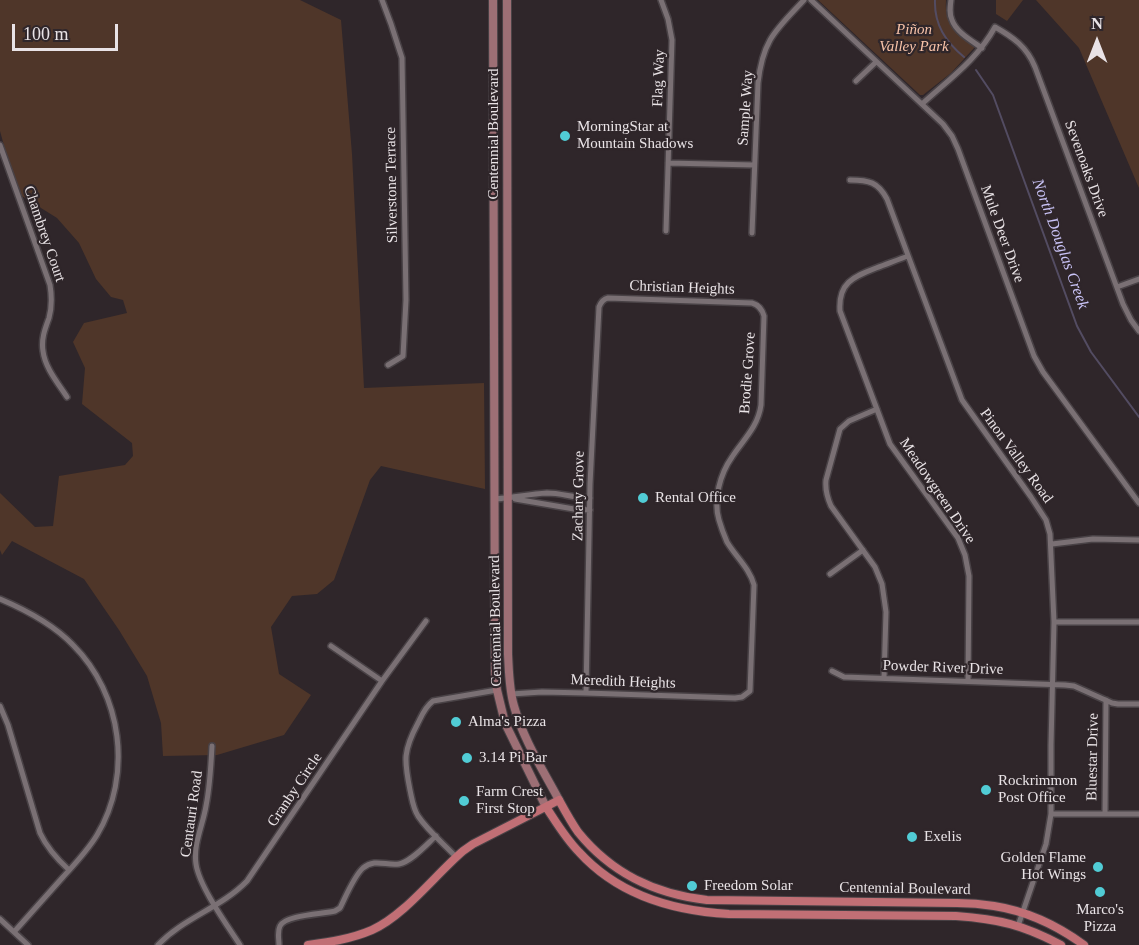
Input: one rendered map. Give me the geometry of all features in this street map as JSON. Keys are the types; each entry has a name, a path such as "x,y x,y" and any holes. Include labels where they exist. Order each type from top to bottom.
{"main road":[{"name":"Centennial Boulevard","path":"493,0 494,655 497,690 503,717 509,734 546,807 577,850 603,874 640,895 681,909 729,914 956,916 995,920 1018,926 1061,945"},
{"name":"Centennial Boulevard","path":"507,0 508,654 511,694 522,728 559,800 578,831 597,853 621,872 656,888 687,898 957,903 993,906 1051,925 1084,945"},
{"path":"308,945 349,939 382,925 472,844 559,800"}],"street":[{"name":"Silverstone Terrace","path":"382,0 402,58 403,104 406,300 403,356 388,365"},
{"name":"Flag Way","path":"661,0 672,40 666,231"},
{"name":"Sample Way","path":"753,233 758,83 762,59 774,33 804,0"},
{"name":"Mule Deer Drive","path":"811,0 943,124 955,142 1034,356 1139,503"},
{"path":"922,104 964,68 982,48 951,20 951,0"},
{"path":"668,20 677,16"},
{"name":"Sevenoaks Drive","path":"982,48 995,27 1017,40 1032,60 1127,313 1139,331"},
{"path":"856,81 876,62"},
{"name":"Chambrey Court","path":"0,145 50,285 52,297 44,333 43,352 50,372 67,397"},
{"path":"668,163 754,165"},
{"name":"Pinon Valley Road","path":"850,180 871,182 878,186 887,199 962,400 1041,512 1052,544 1054,622 1051,814 1046,844 1018,926"},
{"name":"Meadowgreen Drive","path":"908,256 849,281 840,297 840,311 887,438 894,451 958,538 965,555 969,576 968,681"},
{"path":"1117,287 1139,279"},
{"name":"Christian Heights","path":"602,300 608,298 752,303 761,307"},
{"name":"Zachary Grove","path":"586,693 590,498 599,307 602,300"},
{"name":"Brodie Grove","path":"735,698 747,694 751,687 754,585 750,573 724,536 717,511 718,492 730,460 753,429 760,414 764,316 761,307"},
{"path":"877,410 849,421 840,429 825,488 828,500 879,576 885,602 884,678"},
{"path":"494,499 548,493 590,498"},
{"path":"508,498 590,510"},
{"path":"1052,544 1093,539 1139,540"},
{"path":"830,574 863,550"},
{"path":"0,599 52,627 74,646 95,673 113,716 118,757 113,795 97,836 14,932"},
{"name":"Granby Circle","path":"158,945 174,930 241,887 256,870 382,681 426,621"},
{"path":"1054,622 1139,622"},
{"path":"331,646 382,681"},
{"name":"Powder River Drive","path":"832,671 844,676 1074,686 1118,704 1139,704"},
{"path":"456,857 418,816 414,808 405,758 409,741 427,705 433,701 497,690"},
{"name":"Meredith Heights","path":"511,694 542,692 735,698"},
{"name":"Bluestar Drive","path":"1105,814 1106,700"},
{"path":"0,706 9,725 40,833 50,850 69,870"},
{"name":"Centauri Road","path":"212,746 207,804 198,837 196,864 198,873 215,905 240,945"},
{"path":"1051,814 1139,814"},
{"path":"279,945 279,926 284,921 335,911 340,908 364,867 375,862 400,864 436,836"},
{"path":"0,919 28,945"}],"green space":[{"path":"0,0 300,0 341,20 352,154 364,388 484,383 485,489 381,466 370,480 334,580 317,594 292,596 271,627 279,674 311,695 284,735 217,755 163,756 161,723 147,676 84,579 12,541 2,555 0,550 0,493 35,527 53,526 59,476 125,465 133,456 132,443 82,404 85,368 73,342 84,323 127,313 123,300 111,297 96,279 79,243 57,218 17,193 0,131"},
{"name":"Piñon Valley Park","path":"818,0 946,0 947,16 953,27 975,47 951,73 920,95"},
{"path":"996,0 1023,0 1007,21 996,14"},
{"path":"1036,0 1139,0 1139,188 1079,48"}],"waterway":[{"name":"North Douglas Creek","path":"935,0 935,9 942,32 964,57"},
{"name":"North Douglas Creek","path":"976,70 993,95 1077,326 1091,352 1139,417"}],"place":[{"name":"MorningStar at Mountain Shadows","path":"565,136"},
{"name":"Rental Office","path":"643,498"},
{"name":"Alma's Pizza","path":"456,722"},
{"name":"3.14 Pi Bar","path":"467,758"},
{"name":"Rockrimmon Post Office","path":"986,790"},
{"name":"Farm Crest First Stop","path":"464,801"},
{"name":"Exelis","path":"912,837"},
{"name":"Golden Flame Hot Wings","path":"1098,867"},
{"name":"Freedom Solar","path":"692,886"},
{"name":"Marco's Pizza","path":"1100,892"}]}
